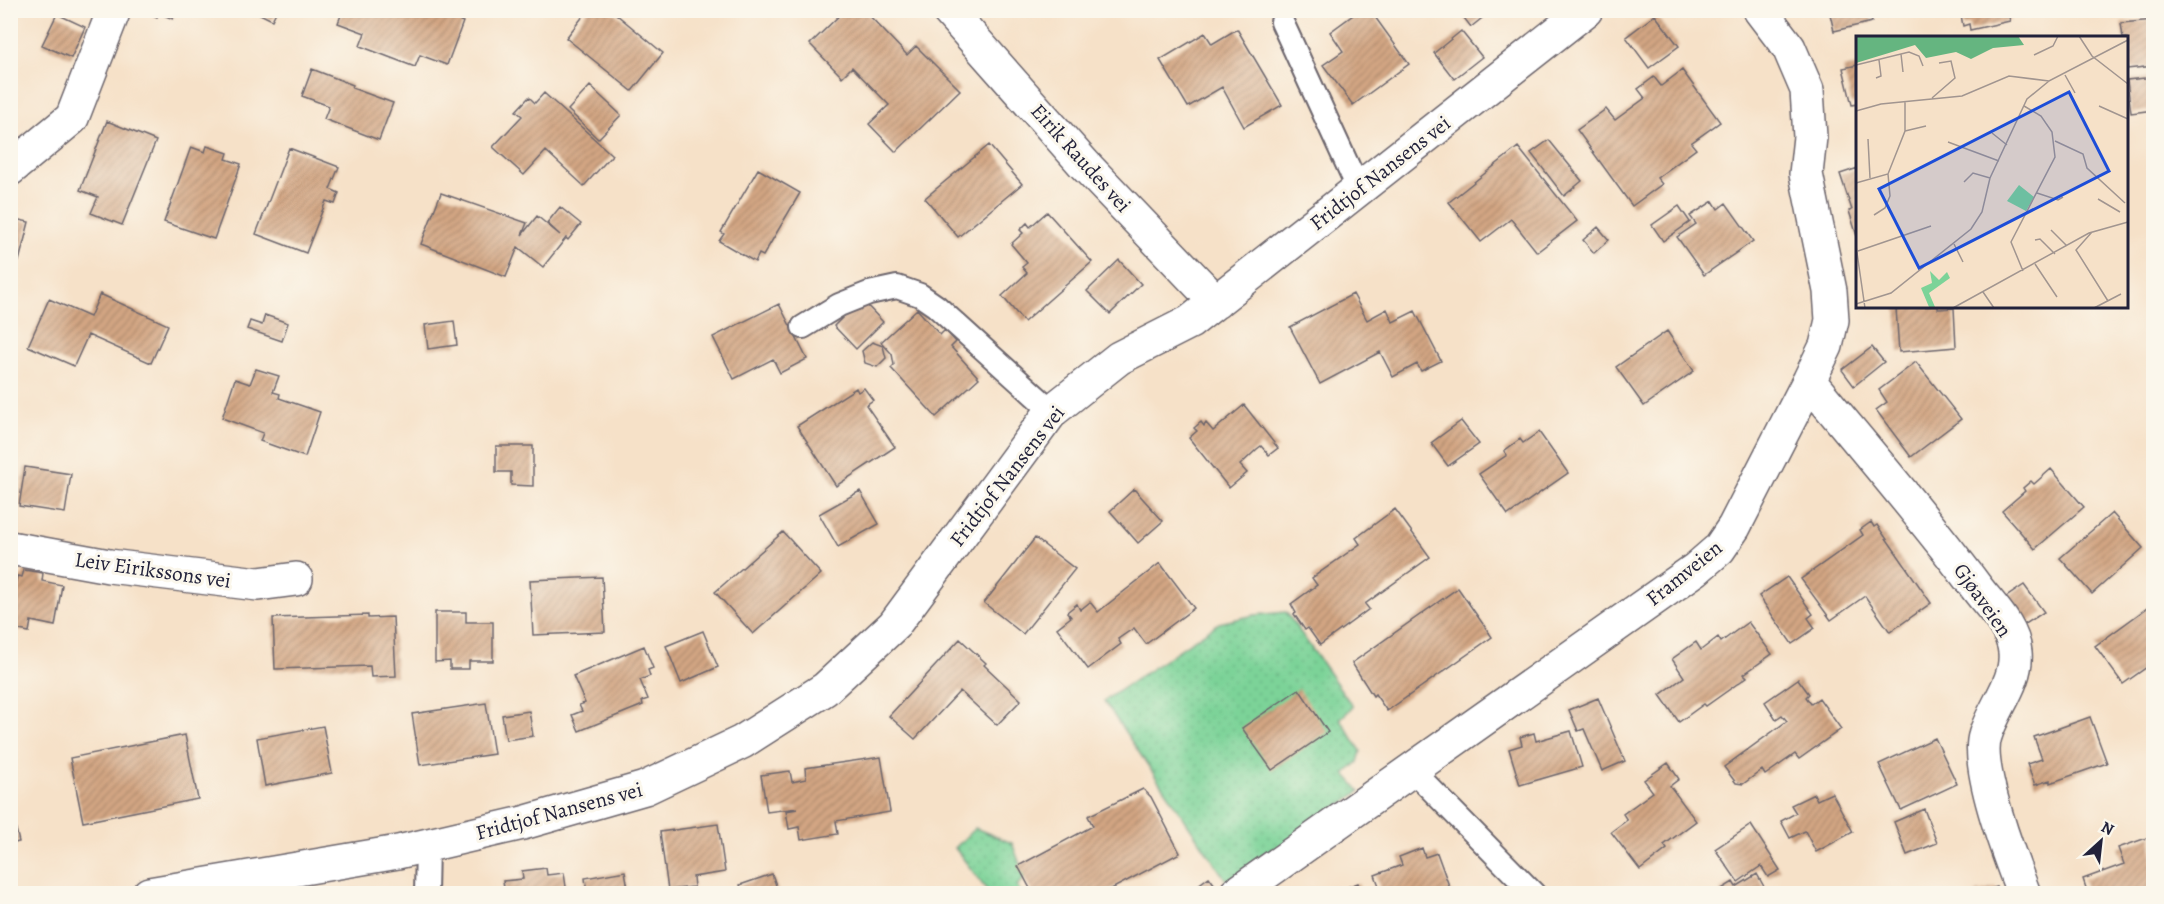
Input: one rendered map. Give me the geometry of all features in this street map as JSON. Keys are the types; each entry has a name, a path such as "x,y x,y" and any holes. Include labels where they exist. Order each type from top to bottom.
{"street":[{"path":"10,168 72,118 114,10"},
{"name":"Eirik Raudes vei","path":"948,10 1084,164 1216,302"},
{"name":"Fridtjof Nansens vei","path":"148,894 398,852 524,823 645,788 742,742 825,690 894,625 1052,411 1119,358 1190,322 1586,10"},
{"name":"Framveien","path":"1236,894 1696,569 1719,549 1734,527 1826,346 1832,320 1830,291 1806,174 1810,137 1807,90 1789,48 1760,10"},
{"name":"Gjøaveien","path":"1809,381 1957,562 2010,632 2015,651 2015,671 1984,738 1984,771 2011,860 2024,894"},
{"name":"Leiv Eirikssons vei","path":"10,548 109,566 258,584 296,579"}],"lane":[{"path":"1282,22 1359,190"},
{"path":"802,327 839,306 869,293 897,287 920,295 936,306 1052,411"},
{"path":"1412,770 1534,894"},
{"path":"426,894 427,846"}],"green space":[{"path":"1286,612 1353,707 1340,719 1361,751 1358,762 1345,774 1360,791 1228,883 1104,701 1219,623 1255,615"},
{"path":"975,828 1012,843 1025,877 1017,886 1021,893 989,893 955,848"}],"building":[{"path":"143,10 176,10 173,19 159,13 157,17"},
{"path":"252,10 277,10 272,20"},
{"path":"343,10 436,10 463,22 447,65 420,55 415,67 360,46 365,33 338,23"},
{"path":"588,10 611,10 663,53 632,91 566,38"},
{"path":"845,10 864,10 907,55 916,46 960,90 896,152 869,124 889,105 852,67 842,77 810,44"},
{"path":"1360,10 1370,10 1409,64 1353,105 1323,65 1343,51 1330,32"},
{"path":"1458,10 1492,10 1471,27"},
{"path":"1829,10 1870,10 1872,22 1834,31"},
{"path":"1960,10 2014,10 2015,15 2009,16 2010,21 1970,30 1969,24 1963,26"},
{"path":"57,14 85,27 71,58 42,45"},
{"path":"1655,15 1679,46 1649,68 1626,37"},
{"path":"2154,20 2154,66 2128,69 2128,36 2123,36 2121,23"},
{"path":"1237,29 1282,105 1244,127 1222,87 1188,107 1160,60 1205,33 1212,44"},
{"path":"1461,31 1482,57 1454,79 1434,53"},
{"path":"1856,65 1856,104 1852,105 1843,68"},
{"path":"312,69 353,85 352,88 393,103 379,140 324,119 329,106 302,96"},
{"path":"1682,70 1720,122 1691,143 1696,149 1657,178 1662,184 1632,206 1577,130 1606,109 1615,120 1645,98 1638,89 1654,77 1661,86"},
{"path":"2154,77 2154,110 2131,113 2128,80"},
{"path":"590,86 621,115 598,139 568,110"},
{"path":"544,93 612,155 584,186 546,151 524,175 493,147 522,116 516,111 529,97 535,103"},
{"path":"107,121 156,141 122,225 91,213 98,197 80,190"},
{"path":"1549,140 1582,181 1564,196 1531,153"},
{"path":"989,145 1022,184 958,237 925,198"},
{"path":"207,146 228,153 226,159 241,164 214,239 164,222 191,147 205,152"},
{"path":"1518,147 1577,221 1537,252 1511,219 1481,242 1449,202"},
{"path":"289,148 339,167 330,189 339,193 335,204 326,201 306,253 256,234"},
{"path":"758,169 800,193 763,256 759,254 755,262 719,241 724,234 721,232"},
{"path":"1856,169 1856,233 1849,211 1852,210 1840,174"},
{"path":"441,193 527,223 522,235 537,216 560,235 547,223 560,207 581,224 568,240 566,238 543,267 518,247 506,277 421,244"},
{"path":"1713,201 1718,209 1726,203 1753,241 1704,275 1677,237 1696,224 1690,216"},
{"path":"1679,206 1690,222 1663,241 1652,225"},
{"path":"1047,212 1092,262 1024,322 1002,296 1027,273 1022,267 1027,263 1011,244 1023,233 1020,230 1027,223 1030,227"},
{"path":"10,218 29,222 19,261 10,259"},
{"path":"1598,227 1609,240 1594,253 1583,240"},
{"path":"1119,260 1141,284 1110,314 1087,291"},
{"path":"100,294 168,325 151,363 88,335 74,366 28,346 49,299 90,317"},
{"path":"1353,294 1367,320 1387,309 1393,322 1415,311 1441,361 1421,371 1417,364 1393,377 1380,352 1320,384 1290,327"},
{"path":"861,299 883,322 856,349 834,326"},
{"path":"779,304 807,359 780,373 773,359 734,379 713,337"},
{"path":"1896,308 1954,308 1956,347 1899,352"},
{"path":"917,309 940,335 945,330 956,342 951,347 979,378 936,417 891,368 894,365 892,354 881,342"},
{"path":"265,315 288,323 282,341 247,329 250,321 262,325"},
{"path":"454,321 457,345 428,349 425,325"},
{"path":"1667,331 1694,371 1644,406 1616,367"},
{"path":"872,342 883,346 886,358 877,367 865,363 862,351"},
{"path":"1872,347 1884,362 1854,386 1842,370"},
{"path":"1916,362 1961,419 1911,457 1876,410 1887,402 1879,390"},
{"path":"256,369 279,376 273,392 280,394 279,398 320,412 305,457 260,441 263,433 222,418 235,379 250,384"},
{"path":"856,388 858,392 864,388 873,400 866,405 895,447 836,486 797,426"},
{"path":"1244,405 1278,448 1269,455 1261,446 1257,449 1240,465 1247,473 1229,488 1189,438 1197,431 1194,428 1201,422 1204,426 1206,423 1213,431"},
{"path":"1461,421 1479,444 1448,466 1431,443"},
{"path":"1539,432 1568,473 1508,515 1479,474 1507,455 1504,451 1520,439 1523,443"},
{"path":"496,446 533,446 533,486 511,485 511,472 496,472"},
{"path":"25,467 71,474 65,513 19,506"},
{"path":"2051,469 2084,507 2035,549 2002,511 2025,491 2023,488 2031,481 2034,484"},
{"path":"1134,489 1163,521 1138,543 1110,511"},
{"path":"860,491 879,524 838,547 819,514"},
{"path":"1395,509 1430,557 1365,604 1369,609 1320,645 1308,628 1305,630 1294,614 1296,613 1291,604 1317,585 1312,578 1360,544 1356,538"},
{"path":"2112,513 2143,548 2092,594 2060,558"},
{"path":"1871,522 1874,527 1877,525 1931,603 1890,632 1865,596 1831,620 1801,579 1863,535 1860,530"},
{"path":"783,532 821,574 753,634 715,592"},
{"path":"1035,538 1075,569 1023,634 984,603"},
{"path":"1160,563 1194,608 1146,644 1134,628 1118,639 1121,644 1088,669 1057,628 1071,617 1067,612 1077,604 1080,610 1090,602 1098,612"},
{"path":"24,570 43,573 42,581 62,585 55,626 31,621 29,632 10,628 10,608 17,576 22,577"},
{"path":"602,577 605,632 533,635 530,580"},
{"path":"1787,577 1813,614 1808,618 1815,628 1792,644 1759,596"},
{"path":"2024,585 2044,612 2021,627 2002,600"},
{"path":"1458,588 1492,637 1387,711 1375,694 1373,696 1352,663"},
{"path":"2154,603 2154,662 2123,684 2095,646"},
{"path":"435,612 466,612 466,622 493,622 493,661 469,661 469,669 450,669 450,661 435,662"},
{"path":"368,615 368,618 393,617 396,676 371,677 370,666 275,669 273,618"},
{"path":"1748,622 1772,654 1744,674 1747,677 1679,722 1660,695 1684,677 1672,659 1696,642 1701,650 1718,637 1721,642"},
{"path":"703,631 718,667 681,683 666,646"},
{"path":"960,639 1021,700 997,725 960,691 915,739 889,716"},
{"path":"644,646 653,668 648,670 650,676 640,680 648,699 642,701 643,705 579,731 572,715 582,711 579,705 585,703 573,676"},
{"path":"1798,679 1809,694 1806,697 1811,704 1819,698 1841,729 1799,759 1795,754 1765,775 1762,770 1743,784 1736,783 1724,767 1787,721 1782,715 1776,719 1765,702"},
{"path":"1299,689 1328,732 1272,770 1242,728"},
{"path":"1598,698 1625,761 1602,771 1584,729 1578,731 1569,710"},
{"path":"486,703 494,754 420,765 412,714"},
{"path":"529,711 533,736 506,740 502,715"},
{"path":"2090,717 2107,763 2050,783 2050,780 2035,785 2027,764 2042,759 2034,737"},
{"path":"323,726 332,773 265,786 257,738"},
{"path":"1571,731 1582,767 1520,785 1509,749 1522,745 1520,737 1534,733 1536,741"},
{"path":"185,735 198,799 83,822 70,758"},
{"path":"1935,738 1957,784 1901,810 1879,764"},
{"path":"881,757 890,812 836,821 838,834 801,840 799,827 789,829 786,811 797,808 767,812 761,775 790,771 792,782 806,779 805,768"},
{"path":"1668,763 1679,779 1670,786 1696,821 1664,845 1667,849 1640,870 1611,832 1627,820 1623,814 1653,792 1644,780"},
{"path":"1143,789 1151,797 1180,853 1102,894 1096,894 1094,890 1083,894 1081,890 1075,894 1033,894 1018,866 1093,826 1088,816"},
{"path":"1832,793 1853,832 1816,852 1805,831 1790,838 1781,821 1796,813 1791,805 1814,794 1817,800"},
{"path":"10,804 19,842 10,844"},
{"path":"1924,809 1937,843 1907,855 1894,822"},
{"path":"718,824 725,872 693,877 694,887 668,890 660,832"},
{"path":"1751,825 1780,870 1768,877 1761,866 1738,882 1715,849"},
{"path":"2152,836 2154,894 2088,894 2083,879 2124,864 2118,848"},
{"path":"1422,848 1425,857 1437,853 1452,894 1382,894 1375,875 1402,865 1399,857"},
{"path":"546,868 547,875 564,873 567,894 505,894 503,881 523,879 522,871"},
{"path":"625,871 629,894 587,894 585,878"},
{"path":"772,874 779,894 743,894 740,885"},
{"path":"1757,874 1768,894 1722,894 1720,890 1733,882 1736,887"},
{"path":"1209,877 1217,888 1211,894 1197,894 1193,889"},
{"path":"1358,883 1362,894 1331,894 1331,893"},
{"path":"1997,887 1999,894 1973,894 1980,891"},
{"path":"359,889 360,894 342,894 342,890"}]}
